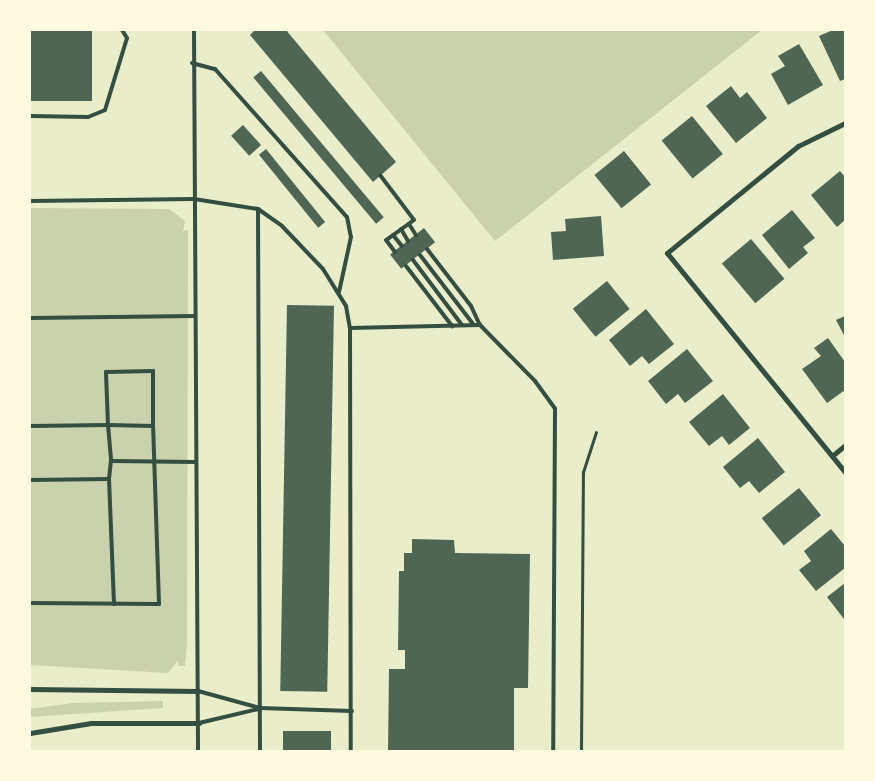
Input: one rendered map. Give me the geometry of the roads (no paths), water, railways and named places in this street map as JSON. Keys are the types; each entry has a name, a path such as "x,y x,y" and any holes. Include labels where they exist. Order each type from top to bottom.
{"street":[{"path":"845,123 798,146 667,253 845,472"},
{"path":"832,456 845,445"},
{"path":"30,688 198,691"},
{"path":"30,733 91,723 199,723"}],"lane":[{"path":"30,116 88,117 105,110 127,38 122,30"},
{"path":"194,30 192,63 198,751"},
{"path":"192,63 215,69 347,217 351,237 339,292"},
{"path":"380,175 414,220 386,240 395,252"},
{"path":"30,201 194,199 258,209 282,226 339,292 350,328 351,751"},
{"path":"258,209 260,751"},
{"path":"408,224 416,235"},
{"path":"401,229 408,241"},
{"path":"393,235 402,246"},
{"path":"427,249 471,306 480,325 535,381 555,409 553,751"},
{"path":"420,255 474,325"},
{"path":"413,260 462,326"},
{"path":"406,266 452,326"},
{"path":"30,318 195,316"},
{"path":"350,328 480,325"},
{"path":"30,603 114,604 159,604 153,371 106,372 111,461 109,479 114,604"},
{"path":"30,426 153,426"},
{"path":"111,461 196,462"},
{"path":"30,480 109,479"},
{"path":"198,691 260,708 352,711"},
{"path":"199,723 260,708"}]}
